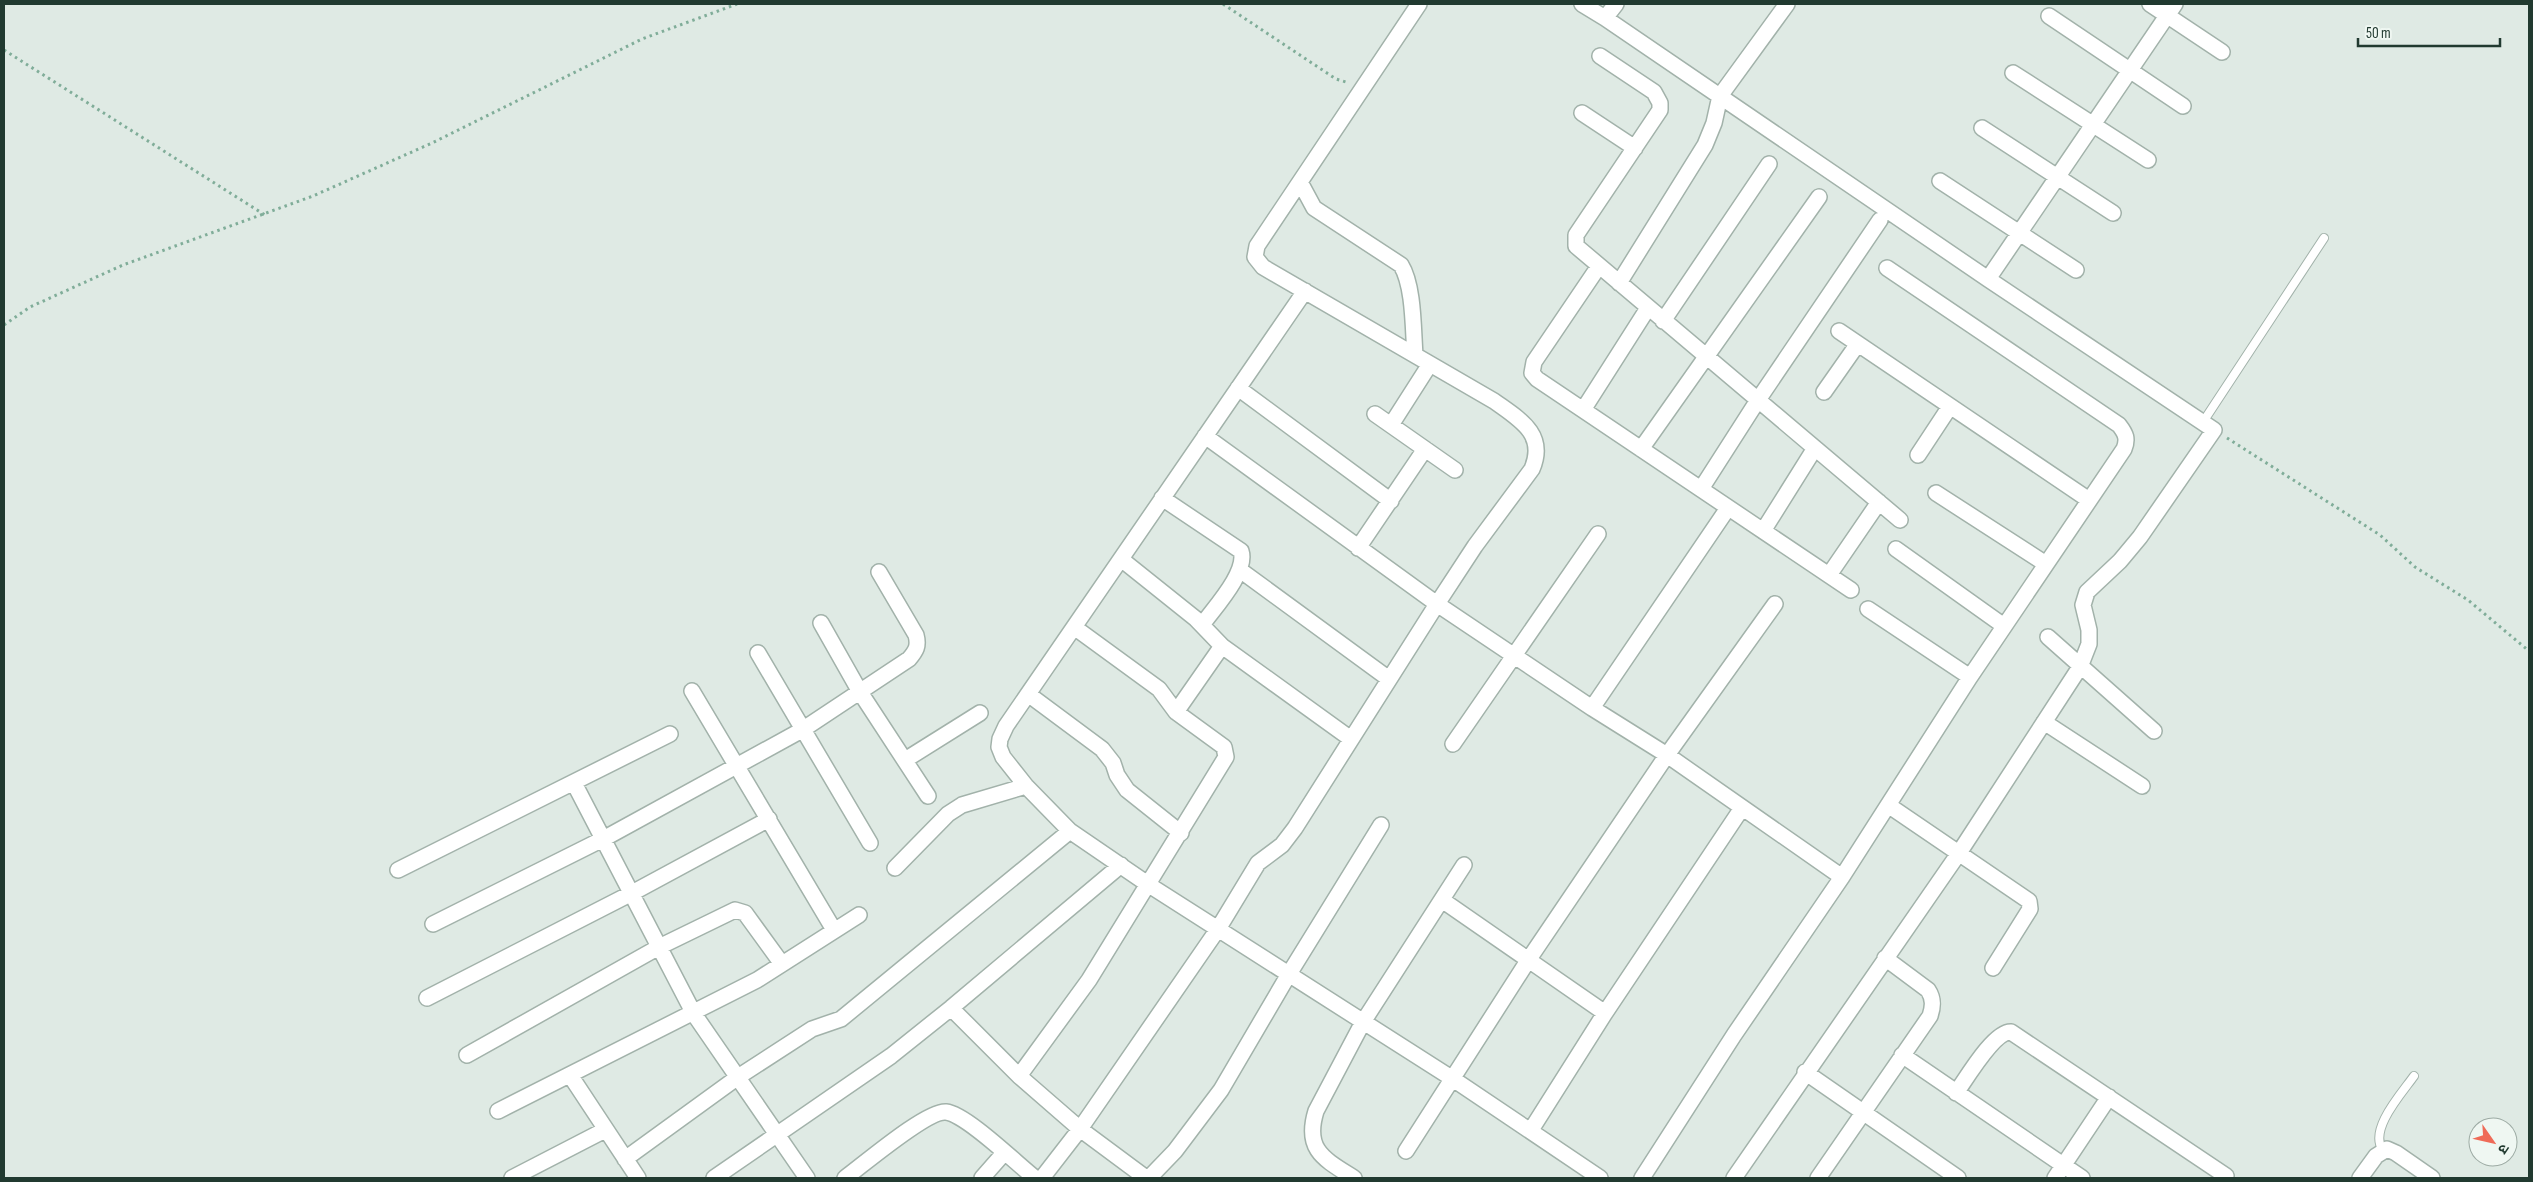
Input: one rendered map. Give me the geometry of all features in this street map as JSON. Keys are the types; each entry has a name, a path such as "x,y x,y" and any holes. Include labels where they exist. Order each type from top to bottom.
{"street":[{"path":"1042,1178 1080,1129 1218,929 1258,863 1282,845 1292,833 1437,604 1475,546 1532,469 1537,457 1535,439 1526,426 1494,401 1263,267 1255,257 1257,246 1419,4"},
{"path":"1582,4 2209,426 2140,537 2120,562 2086,592 2083,605 2089,630 2089,644 2080,667 1959,853 1805,1072 1734,1178"},
{"path":"1605,18 1616,4"},
{"path":"1618,283 1705,145 1714,123 1720,96 1787,4"},
{"path":"2150,4 2171,10 2222,52"},
{"path":"1988,279 2171,10"},
{"path":"2049,16 2183,106"},
{"path":"1600,56 1658,97 1660,110 1576,235 1576,246 1900,520"},
{"path":"2014,73 2148,160"},
{"path":"1582,113 1635,148"},
{"path":"1982,128 2113,213"},
{"path":"1663,321 1769,164"},
{"path":"1940,181 2076,270"},
{"path":"1300,182 1314,208 1401,265 1404,270 1409,294 1415,355"},
{"path":"1641,449 1705,355 1819,196"},
{"path":"1702,489 1758,400 1880,220"},
{"path":"1598,266 1532,367 1532,373 1537,379 1852,590"},
{"path":"1642,1178 1734,1035 1842,877 2004,626 2127,442 2126,433 2119,425 1887,268"},
{"path":"1305,292 1006,726 1000,738 999,747 1003,757 1026,786 1070,831 1149,885 1532,1130 1600,1178"},
{"path":"1583,410 1648,308"},
{"path":"1838,331 1949,408 2089,500"},
{"path":"1824,392 1857,345"},
{"path":"1391,425 1430,364"},
{"path":"1238,388 1391,501"},
{"path":"1918,455 1949,408"},
{"path":"1375,414 1455,470"},
{"path":"1205,436 1437,604 1592,708 1667,755 1842,877"},
{"path":"1763,531 1815,448"},
{"path":"1358,548 1426,449"},
{"path":"1936,493 2046,564"},
{"path":"1162,498 1237,547 1243,557 1240,570 1202,625"},
{"path":"1829,575 1879,502"},
{"path":"1592,708 1728,508"},
{"path":"1453,744 1598,534"},
{"path":"1896,550 2004,626"},
{"path":"1121,559 1202,625 1222,646 1351,739"},
{"path":"1240,570 1389,679"},
{"path":"433,924 604,838 738,766 802,730 909,659 916,651 918,643 916,635 879,572"},
{"path":"1406,1150 1529,959 1667,755 1775,604"},
{"path":"1868,609 1970,678"},
{"path":"821,623 860,692 928,796"},
{"path":"1019,1076 1089,980 1181,833 1225,760 1227,752 1220,743 1176,712 1159,690 1074,627"},
{"path":"2048,636 2080,667 2154,731"},
{"path":"1176,712 1222,646"},
{"path":"758,653 870,843"},
{"path":"692,691 834,930"},
{"path":"1028,694 1102,749 1114,763 1120,782 1127,790 1181,833"},
{"path":"905,760 980,713"},
{"path":"2044,722 2142,786"},
{"path":"398,870 670,734"},
{"path":"574,783 694,1014 807,1178"},
{"path":"895,868 948,814 962,805 1026,786"},
{"path":"1888,805 2025,898 2031,904 1993,968"},
{"path":"1532,1130 1605,1013 1742,808"},
{"path":"427,998 632,893 769,819"},
{"path":"951,1008 1019,1076 1080,1129 1148,1178 1174,1151 1222,1090 1289,974 1382,825"},
{"path":"625,1159 738,1077 812,1029 841,1019 1070,831"},
{"path":"714,1178 778,1136 891,1056 1121,865"},
{"path":"1354,1178 1328,1162 1318,1152 1312,1142 1311,1134 1316,1111 1328,1085 1363,1022 1464,865"},
{"path":"1442,900 1605,1013"},
{"path":"468,1055 660,947 735,910 741,910 745,913 782,964"},
{"path":"498,1111 694,1014 782,964 859,915"},
{"path":"1818,1178 1930,1016 1932,996 1928,990 1885,958"},
{"path":"1956,1093 1995,1039 2006,1032 2015,1034 2226,1176"},
{"path":"1902,1055 2082,1178"},
{"path":"1805,1072 1958,1178"},
{"path":"570,1075 638,1178"},
{"path":"2055,1178 2109,1097"},
{"path":"845,1178 923,1120 941,1112 948,1112 965,1121 1035,1178"},
{"path":"512,1178 605,1130"},
{"path":"2360,1178 2383,1150 2396,1152 2432,1178"},
{"path":"982,1178 1004,1153"}],"lane":[{"path":"2209,426 2324,238"},
{"path":"2383,1150 2378,1141 2380,1127 2414,1076"}],"path":[{"path":"4,325 30,307 123,266 228,226 264,215 425,147 642,38 737,4"},
{"path":"1223,4 1336,79 1348,83 1369,81"},
{"path":"4,50 264,215"},
{"path":"2209,426 2380,535 2415,567 2468,600 2529,652"}]}
